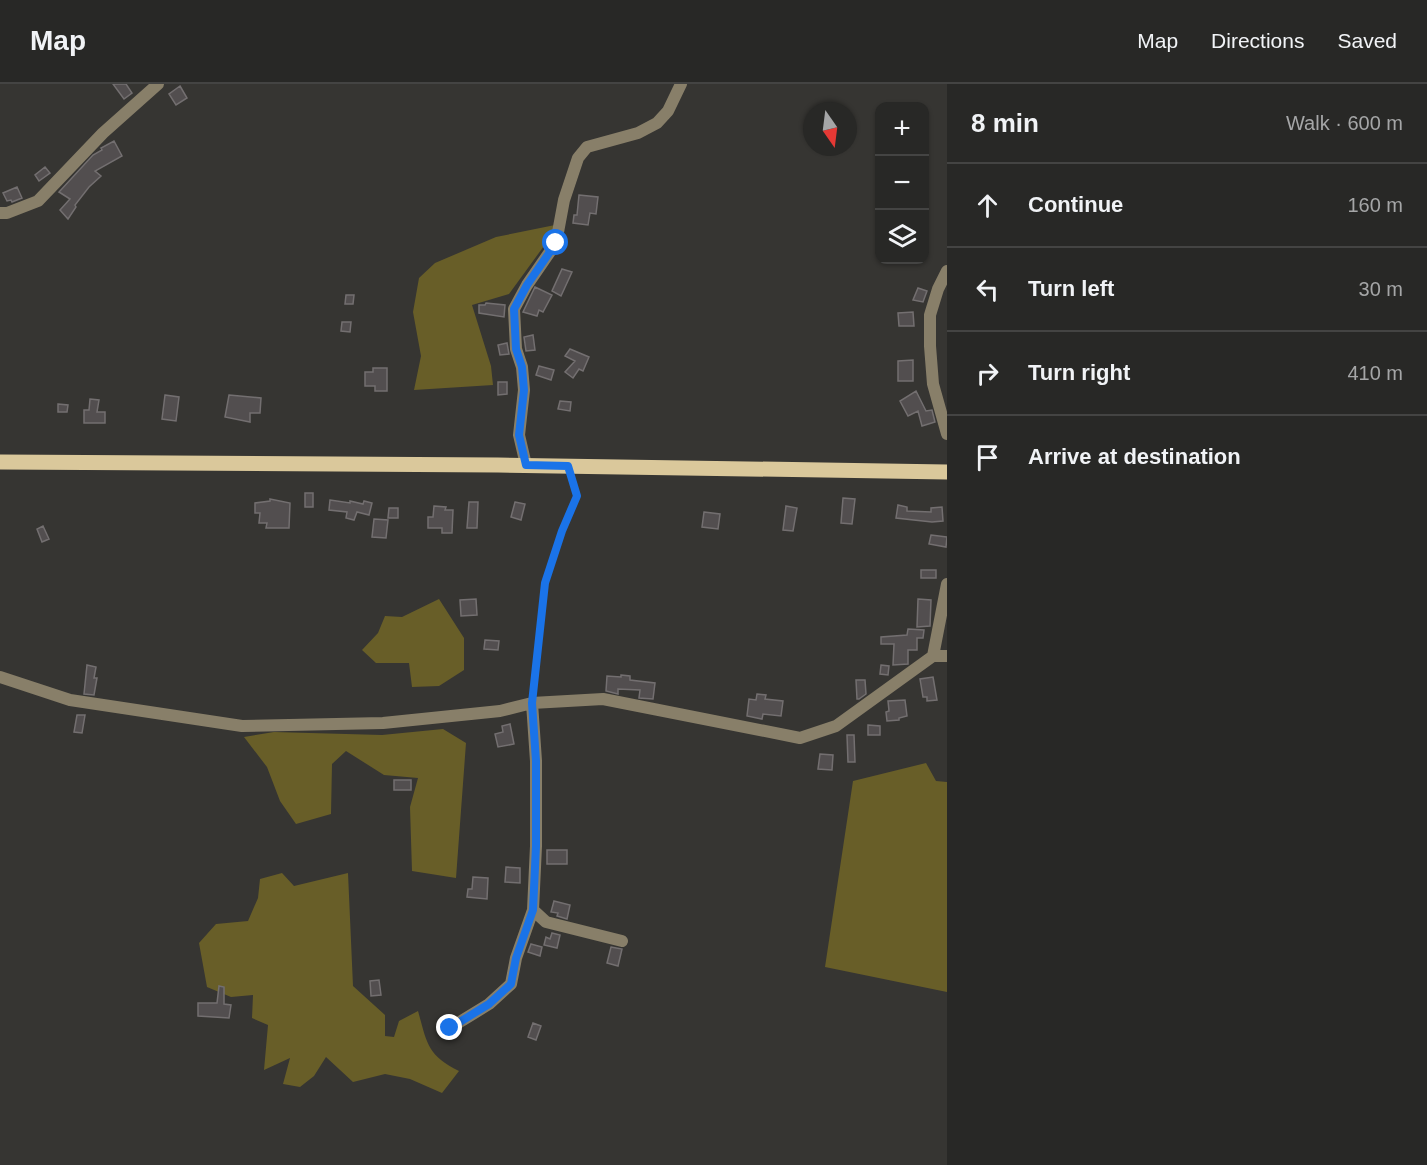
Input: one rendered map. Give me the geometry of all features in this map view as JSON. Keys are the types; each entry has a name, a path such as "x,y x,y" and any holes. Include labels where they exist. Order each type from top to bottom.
{"main road":[{"path":"0,462 526,465 947,472"}],"street":[{"path":"0,213 7,213 38,201 104,133 158,84"},
{"path":"526,465 519,435 524,390 522,367 516,349 514,309 527,285 556,243 564,200 578,158 586,147 639,134 657,123 668,111 681,84"},
{"path":"947,272 938,289 930,315 930,346 933,384 947,434"},
{"path":"933,656 947,584"},
{"path":"0,677 70,700 242,726 383,723 500,711 532,703 603,699 800,738 836,726 933,656 947,656"},
{"path":"450,1028 489,1004 511,984 516,958 533,910 536,782 532,703"},
{"path":"533,910 546,922 622,941"}],"path":[{"path":"532,703 545,583 562,531 577,496 568,466"}],"shaded area":[{"path":"560,224 509,294 472,305 491,366 493,385 414,390 421,356 413,312 419,278 435,263 496,237"},
{"path":"439,599 464,638 464,670 439,686 412,687 409,663 376,663 362,650 378,633 385,616 402,617"},
{"path":"443,729 466,743 456,878 412,871 410,807 418,778 384,775 346,751 332,764 331,814 296,824 280,801 267,767 244,737 274,732 382,735"},
{"path":"926,763 936,781 947,782 947,992 825,967 853,781"},
{"path":"282,873 294,886 348,873 353,986 385,1015 385,1036 394,1037 399,1021 418,1011 426,1040 434,1053 459,1071 442,1093 410,1079 385,1074 353,1082 326,1057 314,1076 300,1087 283,1084 290,1058 264,1070 268,1025 252,1018 253,995 231,997 207,987 199,943 216,924 248,921 258,898 260,879"}],"building":[{"path":"113,84 126,84 132,93 124,99"},
{"path":"180,86 187,98 176,105 169,94"},
{"path":"114,141 122,156 95,171 101,176 75,205 68,219 60,210 70,199 59,192 93,155"},
{"path":"45,167 50,173 39,181 35,175"},
{"path":"17,187 22,198 12,202 7,201 3,193"},
{"path":"579,195 598,197 596,214 590,213 588,225 573,223 574,215 577,215"},
{"path":"562,269 572,272 561,296 552,291"},
{"path":"535,287 552,295 543,312 539,310 537,316 523,312"},
{"path":"918,288 927,291 923,302 913,300"},
{"path":"346,295 354,295 353,304 345,304"},
{"path":"486,303 505,305 504,317 479,313 479,305"},
{"path":"913,312 914,326 899,326 898,313"},
{"path":"342,322 351,322 350,332 341,331"},
{"path":"533,335 535,350 526,351 524,337"},
{"path":"507,343 509,354 500,355 498,345"},
{"path":"570,349 589,357 583,371 579,369 573,378 565,372 575,361 565,356"},
{"path":"913,360 913,381 898,381 898,361"},
{"path":"539,366 554,370 551,380 536,375"},
{"path":"373,368 387,368 387,391 375,391 375,386 365,386 365,372 373,372"},
{"path":"498,382 507,382 507,394 498,395"},
{"path":"916,391 926,411 932,410 935,422 922,426 918,411 908,416 900,401"},
{"path":"165,395 179,397 176,421 162,419"},
{"path":"229,395 261,398 260,413 250,413 250,422 225,417"},
{"path":"90,399 99,400 97,412 105,412 105,423 84,423 84,410 89,410"},
{"path":"560,401 571,402 570,411 558,409"},
{"path":"58,404 68,405 67,412 58,412"},
{"path":"305,493 313,493 313,507 305,507"},
{"path":"843,498 855,499 852,524 841,523"},
{"path":"270,499 290,503 289,528 266,528 267,523 259,523 260,513 255,513 255,503 270,501"},
{"path":"330,500 372,503 369,515 357,512 354,520 346,518 347,512 329,510"},
{"path":"469,502 478,502 477,528 467,528"},
{"path":"515,502 525,504 521,520 511,517"},
{"path":"898,505 907,507 907,511 931,512 931,508 942,507 943,521 896,518"},
{"path":"434,506 453,510 452,533 442,533 442,528 428,528 428,517 433,517"},
{"path":"786,506 797,508 793,531 783,530"},
{"path":"389,508 398,508 398,518 388,518"},
{"path":"704,512 720,514 718,529 702,527"},
{"path":"374,519 388,520 386,538 372,537"},
{"path":"43,526 49,539 42,542 37,529"},
{"path":"931,535 947,537 946,547 929,544"},
{"path":"921,570 936,570 936,578 921,578"},
{"path":"476,599 477,615 461,616 460,600"},
{"path":"918,599 931,600 930,626 917,627"},
{"path":"908,629 924,630 923,638 917,638 917,650 908,650 908,664 893,665 894,644 881,644 881,637 907,635"},
{"path":"485,640 499,641 498,650 484,649"},
{"path":"87,665 96,667 94,695 84,694"},
{"path":"881,665 889,666 888,675 880,674"},
{"path":"621,675 630,676 630,680 655,683 653,699 639,698 640,690 618,689 618,694 606,691 607,676 621,677"},
{"path":"933,677 937,700 927,701 927,697 923,697 920,679"},
{"path":"856,680 865,680 866,694 859,699 857,699"},
{"path":"757,694 766,695 765,699 783,701 781,716 763,714 762,719 747,716 749,699 756,700"},
{"path":"905,700 907,716 899,720 887,721 888,701"},
{"path":"77,715 85,715 82,733 74,732"},
{"path":"510,724 514,744 498,747 495,734 503,732 502,726"},
{"path":"868,725 880,726 880,735 868,735"},
{"path":"847,735 854,735 855,762 848,762"},
{"path":"820,754 833,755 832,770 818,769"},
{"path":"394,780 411,780 411,790 394,790"},
{"path":"547,850 567,850 567,864 547,864"},
{"path":"506,867 520,868 520,883 505,882"},
{"path":"473,877 488,878 487,899 467,897 468,889 472,889"},
{"path":"554,901 570,905 567,919 557,916 558,913 551,912"},
{"path":"552,933 560,935 557,948 544,945 546,937 550,939"},
{"path":"531,944 542,947 540,956 528,952"},
{"path":"611,947 622,949 618,966 607,963"},
{"path":"379,980 381,995 371,996 370,981"},
{"path":"219,986 224,987 224,1004 231,1005 229,1018 198,1016 198,1003 217,1003"},
{"path":"533,1023 541,1026 536,1040 528,1037"}],"route":[{"path":"450,1028 489,1004 511,984 516,958 533,910 536,761 532,703 545,583 562,531 577,496 568,466 526,465 519,435 524,390 522,367 516,349 514,309 527,285 556,243"}]}
